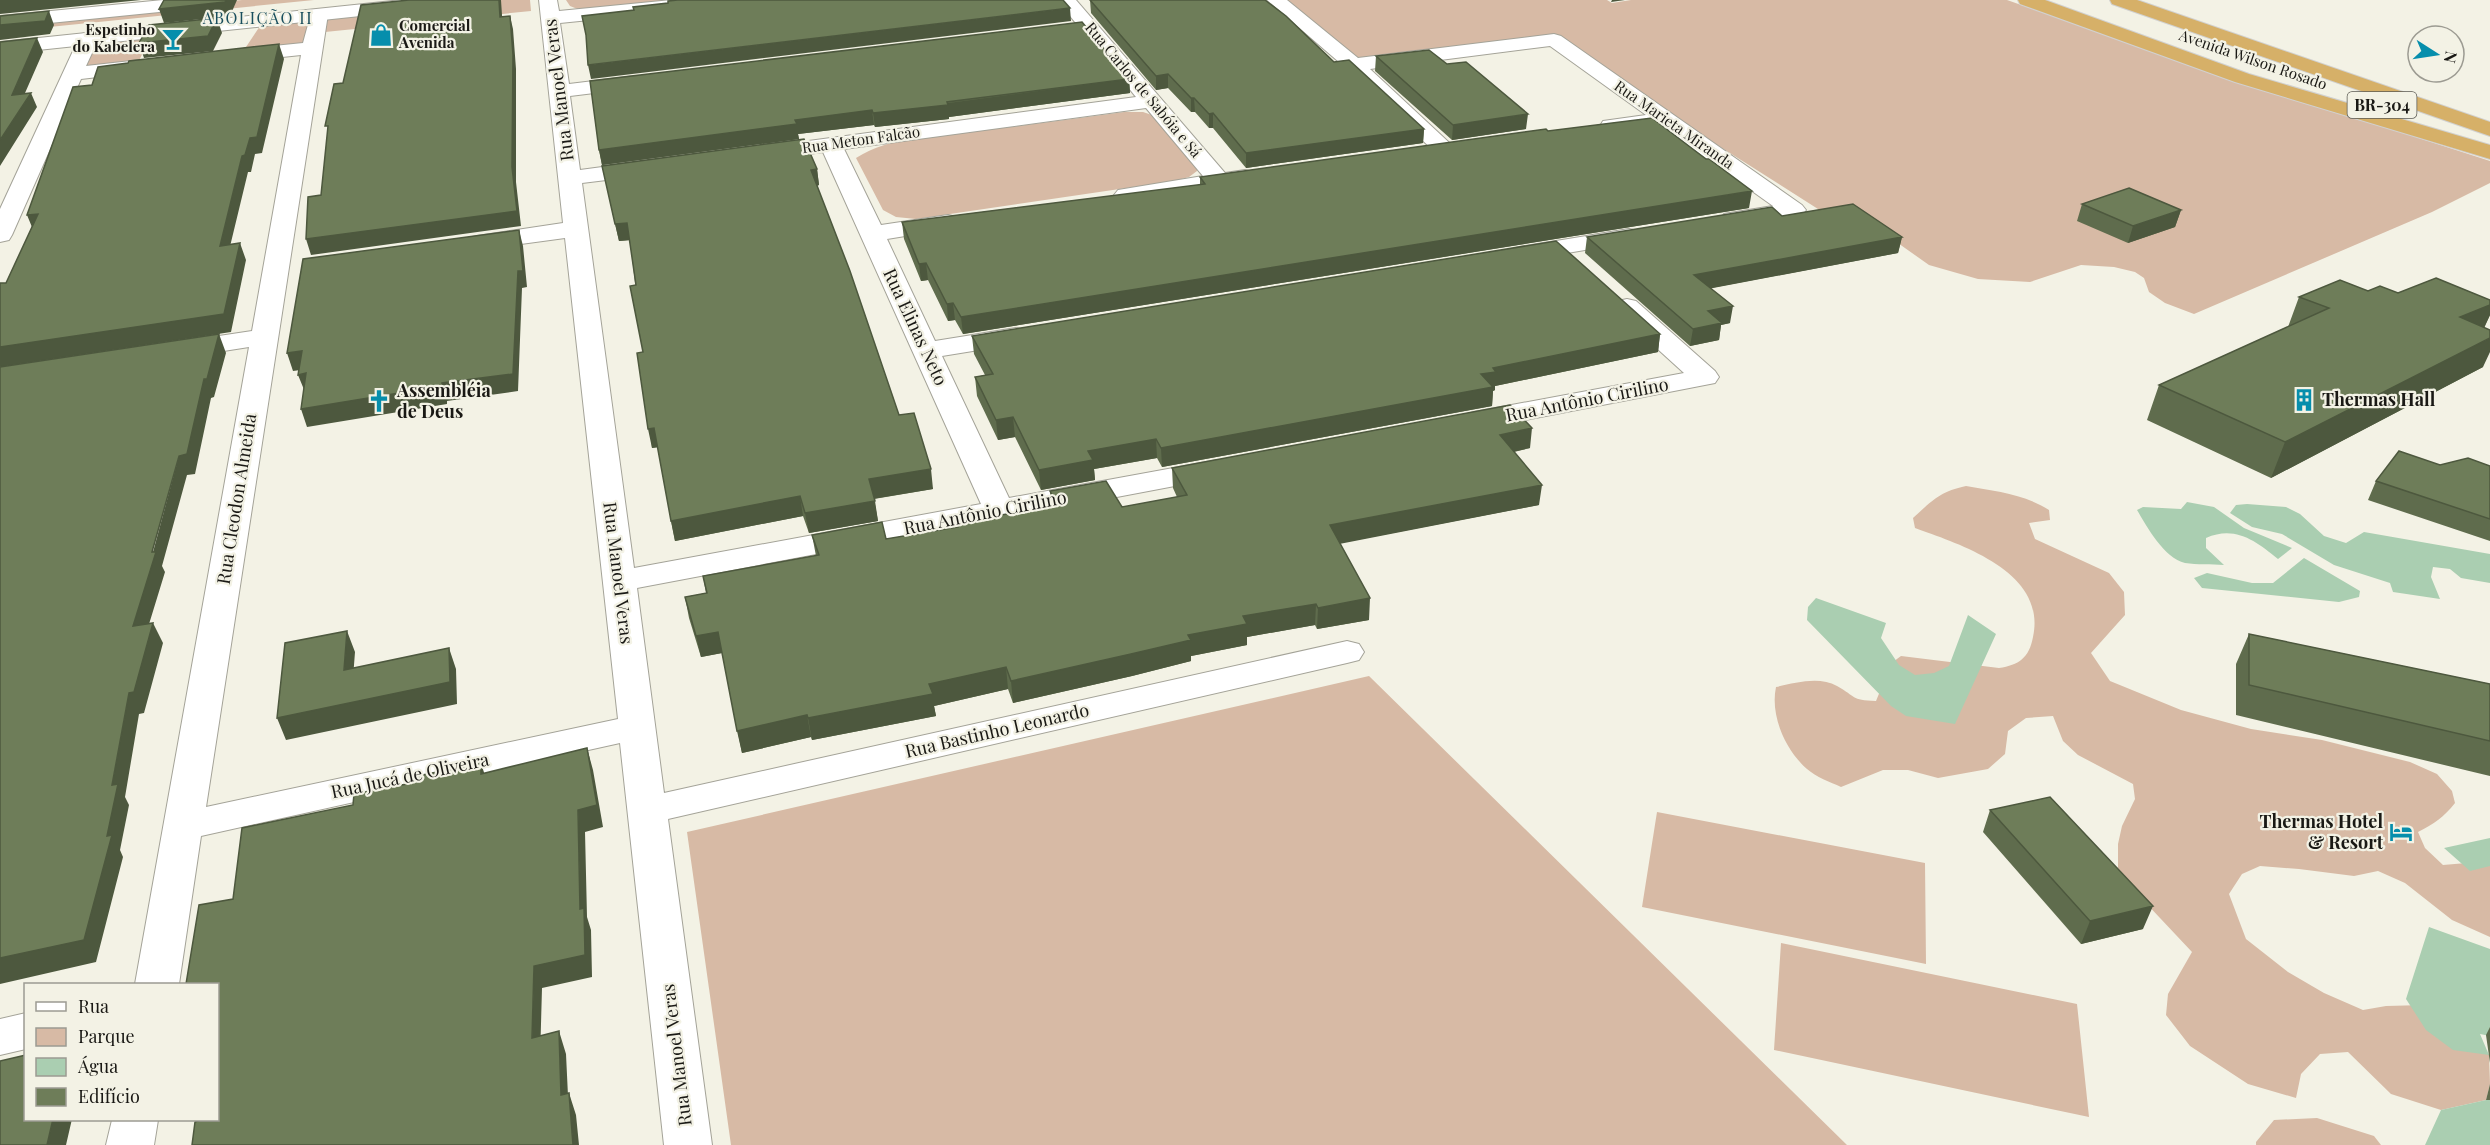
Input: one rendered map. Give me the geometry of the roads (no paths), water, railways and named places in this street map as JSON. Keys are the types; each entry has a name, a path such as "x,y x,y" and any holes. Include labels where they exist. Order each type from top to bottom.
{"highway":[{"path":"2027,0 2242,78 2490,152"},
{"path":"2173,0 2381,71"},
{"name":"Avenida Wilson Rosado","path":"2112,4 2296,62 2490,129"},
{"name":"Avenida Wilson Rosado","path":"2112,4 2274,67 2490,145"}],"street":[{"path":"249,17 362,0"},
{"path":"0,22 218,13 249,17 319,14 455,0"},
{"path":"549,9 727,0"},
{"path":"1276,0 1354,65 1445,148"},
{"path":"1069,3 1093,5"},
{"name":"Rua Carlos de Sabóia e Sá","path":"1069,3 1219,181"},
{"name":"Rua Manoel Veras","path":"549,9 688,1145"},
{"path":"0,38 218,13"},
{"path":"0,48 89,38 218,13"},
{"name":"Rua Cleodon Almeida","path":"157,983 264,337 287,268 312,48 319,14"},
{"path":"1066,30 1089,27"},
{"path":"0,235 75,74 89,38"},
{"name":"Rua Marieta Miranda","path":"1354,65 1554,40 1794,210 1712,223"},
{"path":"217,58 312,48"},
{"path":"75,74 158,64"},
{"path":"559,91 653,80"},
{"name":"Rua Meton Falcão","path":"748,155 1151,101"},
{"path":"1584,130 1665,119"},
{"name":"Rua Elinas Neto","path":"831,144 999,510"},
{"path":"1411,153 1468,145"},
{"path":"570,178 665,166"},
{"path":"1104,198 1264,174"},
{"path":"873,234 965,220"},
{"path":"449,246 576,229"},
{"path":"1502,257 1654,232"},
{"path":"1560,248 1586,270"},
{"name":"Rua Antônio Cirilino","path":"1446,426 1705,377 1612,293"},
{"path":"926,351 1044,332"},
{"path":"149,354 264,337"},
{"name":"Rua Antônio Cirilino","path":"619,581 1246,464"},
{"name":"Rua Bastinho Leonardo","path":"647,810 1347,652"},
{"name":"Rua Jucá de Oliveira","path":"183,826 637,727"},
{"path":"0,1037 24,1031"},
{"path":"130,1145 135,1121"}],"water":[{"path":"2187,502 2214,507 2244,528 2292,548 2278,559 2262,546 2245,537 2226,533 2206,538 2206,548 2224,565 2190,564 2177,560 2163,549 2137,510 2143,507 2181,509"},
{"path":"2236,505 2286,507 2300,514 2324,536 2346,543 2364,532 2490,554 2490,583 2461,578 2450,569 2433,567 2431,577 2440,599 2393,592 2390,583 2334,565 2282,534 2252,527 2230,513"},
{"path":"2304,558 2360,591 2359,597 2339,602 2202,588 2194,578 2207,573 2252,583 2273,583"},
{"path":"1816,598 1886,623 1881,638 1899,665 1915,675 1934,673 1949,666 1968,615 1996,634 1955,724 1906,716 1891,706 1807,620 1808,607"},
{"path":"2490,838 2490,866 2470,871 2444,848"},
{"path":"2429,927 2490,949 2490,1036 2480,1034 2489,1055 2453,1050 2426,1030 2406,999"},
{"path":"2490,1100 2490,1145 2425,1145 2441,1110"}],"place":[{"name":"Comercial Avenida","path":"381,35"},
{"name":"Espetinho do Kabelera","path":"173,39"},
{"name":"Thermas Hall","path":"2304,400"},
{"name":"Assembléia de Deus","path":"379,401"},
{"name":"Thermas Hotel & Resort","path":"2401,832"}],"district":[{"name":"ABOLIÇÃO II","path":"258,18"}]}
